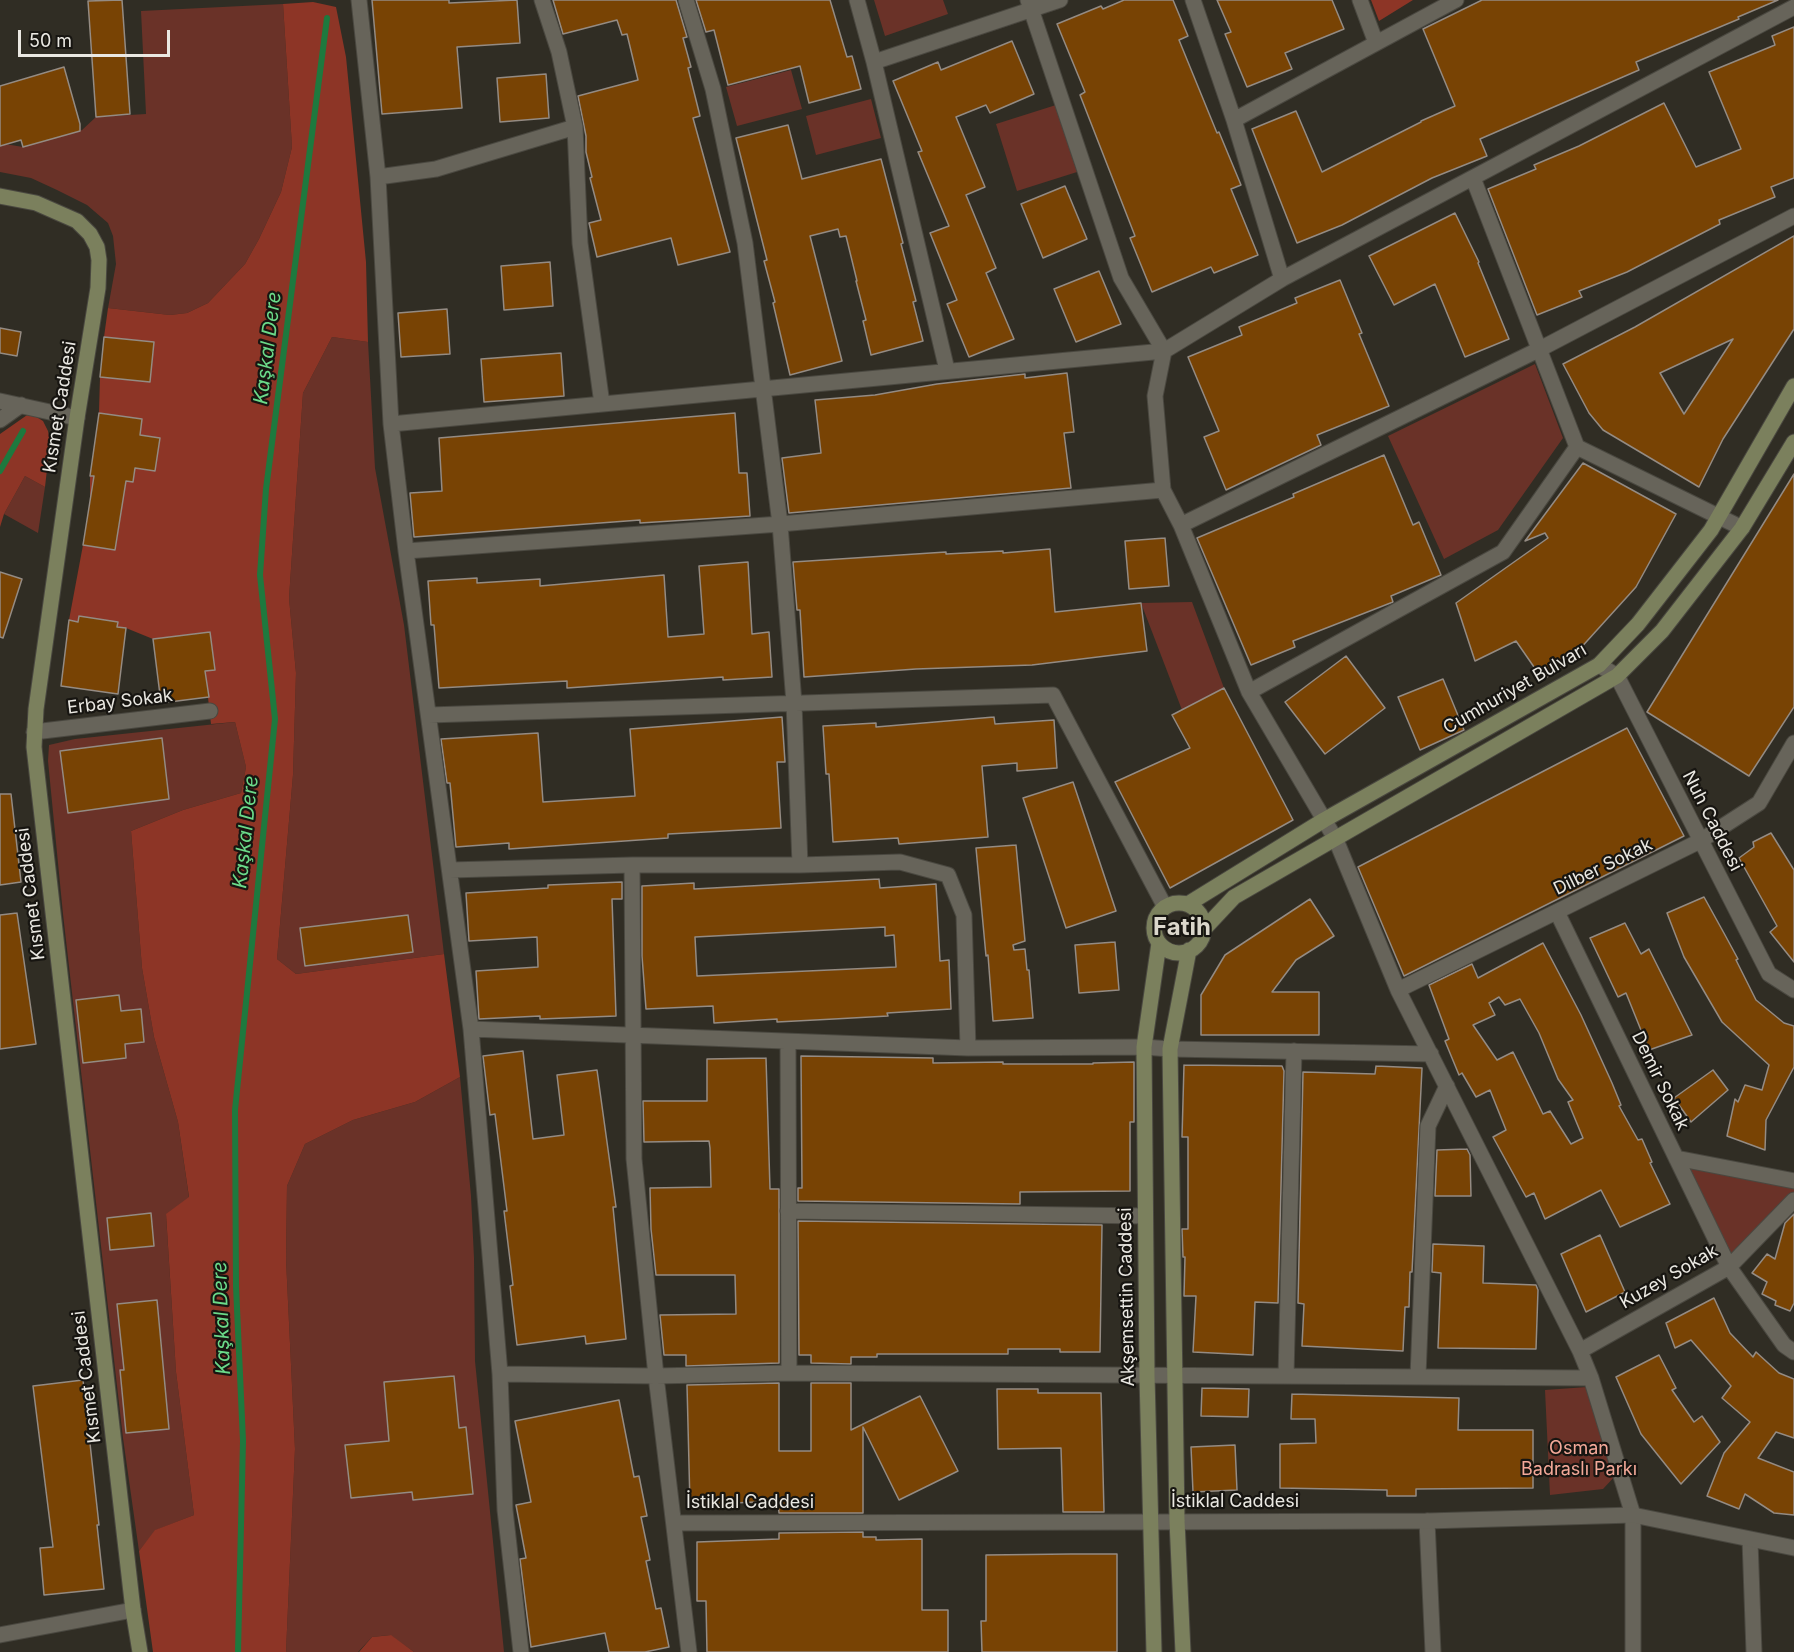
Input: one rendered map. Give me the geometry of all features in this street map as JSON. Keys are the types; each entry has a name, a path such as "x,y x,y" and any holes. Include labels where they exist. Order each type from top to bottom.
{"main road":[{"name":"Kısmet Caddesi","path":"0,196 36,202 77,221 90,234 97,247 99,267 98,288 77,418 34,732 36,769 133,1610 140,1652"},
{"name":"Cumhuriyet Bulvarı","path":"1188,904 1324,820 1599,665 1638,624 1711,530 1794,386"},
{"path":"1204,929 1200,914 1188,904 1172,904 1165,907 1155,920 1159,943 1173,951 1189,950 1199,942 1204,929 1234,897 1617,676 1662,631 1742,528 1794,442"},
{"name":"Akşemsettin Caddesi","path":"1154,1652 1147,1376 1143,1047 1159,943"},
{"path":"1183,1652 1177,1521 1170,1049 1189,950"}],"street":[{"path":"359,0 378,177 391,424 471,1029 500,1374 505,1510 521,1652"},
{"path":"542,0 559,52 575,127 580,243 602,404"},
{"path":"686,0 713,89 745,243 780,524 794,703 800,865"},
{"path":"857,0 948,370"},
{"path":"874,62 1030,5 1060,0"},
{"path":"1193,0 1234,120 1282,279"},
{"path":"1360,0 1376,43"},
{"path":"1234,120 1456,0"},
{"path":"1030,5 1121,278 1164,351 1155,396 1163,490 1181,525 1249,692 1336,840 1398,990 1580,1351 1591,1378 1633,1515 1633,1652"},
{"path":"391,424 1164,351 1282,279 1794,7"},
{"path":"378,177 436,169 575,127"},
{"path":"1473,178 1577,447 1742,528"},
{"path":"1181,525 1540,349 1794,216"},
{"path":"0,401 77,418"},
{"path":"0,420 21,405"},
{"path":"1249,692 1503,552 1577,447"},
{"path":"406,551 780,524 1163,490"},
{"path":"1599,665 1617,676"},
{"name":"Nuh Caddesi","path":"1617,676 1769,974 1794,990"},
{"path":"429,715 1053,695 1165,907"},
{"name":"Erbay Sokak","path":"34,732 210,711"},
{"name":"Dilber Sokak","path":"1398,990 1700,841 1759,803 1794,743"},
{"path":"450,870 900,862 948,875 964,915 968,1048"},
{"path":"632,865 634,1159 656,1376 689,1652"},
{"name":"Demir Sokak","path":"1557,912 1729,1267 1784,1345 1794,1352"},
{"path":"471,1029 633,1037 968,1048 1143,1047 1431,1054"},
{"path":"788,1042 789,1374"},
{"path":"1286,1376 1294,1052"},
{"path":"1418,1376 1428,1126 1447,1086"},
{"path":"1676,1158 1794,1181"},
{"name":"Kuzey Sokak","path":"1580,1351 1729,1267 1794,1200"},
{"path":"788,1211 1145,1216"},
{"path":"500,1374 1591,1378"},
{"name":"İstiklal Caddesi","path":"674,1523 1427,1521 1633,1515 1794,1548"},
{"path":"1427,1521 1433,1652"},
{"path":"1750,1540 1754,1652"},
{"path":"0,1635 133,1610"}],"green space":[{"path":"874,0 943,0 948,14 885,36"},
{"path":"283,4 292,147 281,192 245,264 208,303 187,313 170,315 108,308 116,264 113,236 108,223 87,205 57,190 31,178 0,172 0,146 5,144 23,147 82,130 96,117 146,114 141,11"},
{"path":"791,70 802,109 737,126 726,87"},
{"path":"871,99 881,138 816,155 806,116"},
{"path":"1056,105 1077,172 1017,191 996,124"},
{"path":"332,337 368,342 375,468 404,625 444,954 296,974 277,959 293,775 296,673 289,598 303,393"},
{"path":"1535,364 1563,438 1498,530 1444,559 1388,436"},
{"path":"25,476 45,487 38,533 4,514"},
{"path":"1192,602 1224,688 1182,710 1141,603"},
{"path":"235,722 246,767 241,793 183,810 131,831 142,968 154,1037 178,1122 189,1198 166,1215 176,1372 194,1515 156,1530 139,1551 123,1438 63,914 48,761 49,745 75,739"},
{"path":"460,1077 471,1196 475,1361 504,1652 414,1652 390,1635 372,1637 358,1652 286,1652 295,1449 286,1259 287,1186 305,1144 353,1120 415,1102"},
{"path":"1676,1158 1794,1181 1794,1200 1729,1267"},
{"name":"Osman Badraslı Parkı","path":"1587,1387 1617,1474 1603,1489 1550,1495 1545,1390"}],"shaded area":[{"path":"1371,0 1413,0 1379,21"},
{"path":"313,2 336,7 346,57 366,262 368,342 332,337 303,393 289,598 296,673 293,775 277,959 296,974 444,954 460,1077 415,1102 353,1120 305,1144 287,1186 286,1259 295,1449 286,1652 153,1652 139,1551 155,1530 194,1515 176,1372 166,1214 189,1197 178,1122 154,1037 142,968 131,831 183,810 241,793 246,767 235,722 211,724 205,671 215,669 210,632 153,639 126,628 117,627 118,622 79,616 78,622 69,620 83,545 115,550 122,507 90,502 90,476 133,482 135,468 160,438 140,435 142,419 99,413 100,377 150,382 154,342 104,337 108,308 170,315 187,313 208,303 245,264 281,192 292,147 283,4"},
{"path":"30,413 43,421 48,431 50,443 45,487 25,476 4,514 0,527 0,434"},
{"path":"391,1635 414,1652 359,1652 372,1637"}],"building":[{"path":"122,0 130,114 96,117 88,1"},
{"path":"372,0 449,0 449,3 517,0 520,43 457,47 462,108 382,114"},
{"path":"553,0 676,0 687,37 683,38 700,116 693,118 730,252 678,265 671,238 597,257 589,223 601,220 590,178 592,177 586,152 586,136 578,96 638,80 627,34 622,35 617,20 563,34"},
{"path":"696,0 830,0 847,57 852,56 861,89 809,103 800,66 728,85 714,30 706,32"},
{"path":"1124,0 1173,0 1188,36 1179,40 1241,185 1231,189 1258,255 1214,273 1211,267 1152,292 1130,238 1135,236 1080,95 1085,92 1057,24 1101,6 1103,9"},
{"path":"1217,0 1332,0 1344,29 1285,53 1292,69 1247,87 1225,34 1231,32"},
{"path":"1482,0 1778,0 1738,17 1739,19 1636,62 1639,70 1480,139 1487,156 1432,178 1342,225 1297,243 1252,129 1296,111 1322,172 1455,106 1423,29"},
{"path":"1794,27 1794,178 1771,187 1775,197 1719,220 1720,224 1627,272 1579,291 1582,297 1537,315 1488,189 1536,169 1534,165 1579,146 1664,103 1696,167 1741,149 1709,72 1775,45 1772,36"},
{"path":"1012,41 1034,94 990,113 986,105 956,117 985,187 966,195 996,268 986,273 1014,339 969,357 947,304 957,300 930,233 949,226 918,152 922,151 893,81 938,62 941,70"},
{"path":"64,67 80,131 23,147 21,140 0,146 0,86"},
{"path":"546,74 549,118 500,122 497,78"},
{"path":"788,125 802,179 881,159 903,243 901,244 916,301 913,302 923,341 871,355 863,321 866,320 846,236 840,237 838,229 810,236 842,361 790,375 764,261 767,260 736,138"},
{"path":"1065,186 1087,239 1043,258 1021,204"},
{"path":"1455,213 1479,262 1509,339 1465,357 1435,284 1394,305 1369,256"},
{"path":"1794,236 1794,329 1723,439 1699,487 1603,430 1589,413 1563,364 1635,327","holes":["1733,339 1684,414 1660,373"]},
{"path":"550,262 553,306 504,310 501,266"},
{"path":"1099,271 1121,324 1076,342 1054,289"},
{"path":"1340,280 1362,333 1359,334 1389,406 1317,435 1321,445 1226,490 1204,437 1219,431 1188,357 1242,335 1239,327 1297,303 1295,298"},
{"path":"447,309 450,354 401,357 398,313"},
{"path":"0,328 21,332 17,356 0,353"},
{"path":"104,337 154,342 150,382 100,377"},
{"path":"561,353 564,396 484,402 481,359"},
{"path":"1067,373 1074,432 1064,433 1071,488 789,513 782,458 821,453 815,400 875,395 937,384 1025,374 1025,378"},
{"path":"99,413 142,419 140,435 160,438 155,471 135,468 133,482 126,481 115,550 83,545 94,476 90,476"},
{"path":"735,413 739,473 747,473 750,516 640,523 640,520 414,537 410,493 442,491 439,438"},
{"path":"1384,455 1413,525 1419,522 1441,575 1391,596 1393,602 1293,641 1295,647 1251,665 1197,538 1294,497 1293,494"},
{"path":"1583,463 1676,514 1636,587 1568,662 1543,680 1516,641 1475,661 1456,603 1548,538 1545,533 1525,541"},
{"path":"1794,474 1794,707 1749,776 1647,712"},
{"path":"1165,538 1169,586 1129,589 1125,541"},
{"path":"1050,549 1055,612 1141,603 1147,651 1032,665 916,669 804,677 800,610 797,610 793,562 946,552 946,554 1003,551 1003,553"},
{"path":"748,562 752,634 769,632 772,677 723,680 723,677 567,688 567,681 439,688 428,581 477,578 477,583 540,579 540,586 664,575 668,637 704,634 699,566"},
{"path":"0,572 22,579 3,638 0,637"},
{"path":"79,616 118,622 117,627 126,628 118,694 61,686 69,620 78,622"},
{"path":"210,632 215,670 205,671 209,697 161,703 153,639"},
{"path":"1346,656 1385,708 1325,754 1285,702"},
{"path":"1443,679 1464,730 1420,750 1398,697"},
{"path":"1224,688 1293,820 1170,888 1115,782 1190,748 1172,715"},
{"path":"782,717 785,762 777,762 781,828 668,834 668,838 509,849 509,843 456,847 450,783 447,783 441,739 538,733 543,802 635,796 630,729"},
{"path":"994,717 995,724 1054,720 1057,768 1017,771 1017,763 982,766 988,837 899,844 898,838 833,842 829,774 826,774 823,726 876,723 876,727"},
{"path":"1627,728 1684,836 1404,976 1358,867"},
{"path":"162,738 169,799 68,813 60,751"},
{"path":"1073,782 1116,911 1066,928 1023,798"},
{"path":"0,794 11,794 21,882 0,885"},
{"path":"1771,833 1794,870 1794,962 1770,932 1777,926 1739,858 1754,847 1753,842"},
{"path":"1016,845 1025,941 1013,945 1014,950 1025,949 1033,1018 993,1021 976,848"},
{"path":"879,879 880,888 936,884 940,961 949,960 951,1009 887,1013 888,1016 714,1023 713,1006 646,1009 642,956 642,886 694,883 694,889","holes":["885,927 885,936 894,935 896,967 697,976 695,937"]},
{"path":"622,882 622,899 612,899 616,1016 479,1019 476,971 538,967 537,937 469,941 466,893 548,888 548,885"},
{"path":"1704,897 1738,959 1736,960 1756,1000 1784,1023 1794,1026 1794,1067 1766,1120 1765,1150 1727,1136 1735,1099 1738,1102 1745,1085 1762,1090 1769,1065 1722,1022 1684,957 1667,913"},
{"path":"1310,899 1334,936 1296,960 1272,992 1319,992 1319,1035 1201,1035 1201,995 1225,955"},
{"path":"17,913 36,1044 0,1049 0,915"},
{"path":"408,915 413,952 305,966 300,928"},
{"path":"1625,923 1641,954 1649,949 1692,1035 1649,1050 1626,993 1618,997 1590,938"},
{"path":"1115,942 1119,990 1079,993 1075,945"},
{"path":"1543,943 1581,1015 1612,1083 1621,1105 1619,1106 1638,1140 1642,1139 1652,1162 1650,1163 1670,1204 1620,1227 1601,1190 1545,1219 1534,1193 1526,1197 1493,1137 1506,1130 1490,1090 1476,1097 1462,1073 1459,1075 1445,1041 1449,1039 1429,985 1472,964 1478,978","holes":["1499,997 1505,1005 1520,999 1539,1033 1558,1079 1573,1100 1568,1102 1583,1138 1571,1144 1550,1111 1543,1114 1513,1052 1497,1060 1473,1025 1495,1015 1489,1003"]},
{"path":"119,995 121,1011 141,1009 144,1042 125,1044 126,1058 83,1063 76,1000"},
{"path":"523,1051 533,1139 564,1135 557,1075 597,1070 616,1207 613,1207 626,1339 586,1344 585,1336 517,1345 510,1286 513,1285 504,1211 507,1211 495,1114 490,1115 483,1056"},
{"path":"801,1056 933,1058 933,1063 1134,1062 1134,1122 1130,1122 1130,1191 1020,1192 1020,1204 798,1201 798,1188 802,1188"},
{"path":"766,1058 770,1189 779,1189 779,1363 686,1366 686,1355 664,1355 660,1315 736,1314 735,1275 656,1275 651,1229 650,1188 711,1187 710,1148 709,1141 644,1142 643,1101 707,1101 707,1059"},
{"path":"1184,1065 1282,1066 1284,1071 1278,1303 1255,1302 1253,1355 1193,1352 1196,1296 1184,1296 1185,1257 1183,1257 1182,1229 1188,1229 1188,1137 1182,1137"},
{"path":"1376,1066 1422,1068 1412,1272 1410,1272 1409,1307 1405,1307 1403,1351 1302,1346 1304,1304 1298,1303 1303,1072 1375,1074"},
{"path":"1713,1070 1728,1090 1691,1122 1674,1098"},
{"path":"1467,1149 1470,1155 1471,1196 1435,1196 1437,1150"},
{"path":"151,1213 154,1246 110,1250 107,1218"},
{"path":"1794,1214 1794,1303 1790,1311 1775,1305 1776,1301 1762,1294 1767,1282 1752,1273 1767,1254 1775,1259 1785,1223"},
{"path":"798,1221 1102,1225 1100,1352 1008,1349 1008,1354 877,1354 877,1357 851,1357 851,1364 811,1363 811,1355 799,1355"},
{"path":"1600,1235 1625,1292 1586,1312 1561,1254"},
{"path":"1433,1244 1484,1246 1483,1283 1536,1285 1538,1290 1536,1349 1438,1348 1441,1273 1432,1272"},
{"path":"1714,1298 1730,1333 1753,1357 1756,1352 1779,1373 1794,1379 1794,1438 1776,1432 1758,1458 1794,1472 1794,1515 1774,1513 1745,1494 1739,1509 1707,1496 1724,1453 1750,1422 1722,1398 1731,1386 1691,1340 1675,1348 1666,1323"},
{"path":"157,1300 169,1429 126,1433 120,1370 124,1370 117,1304"},
{"path":"1659,1355 1676,1388 1672,1390 1694,1422 1702,1416 1720,1442 1681,1484 1641,1434 1616,1377"},
{"path":"454,1376 459,1428 466,1427 473,1494 413,1500 412,1492 351,1498 345,1445 389,1441 384,1382"},
{"path":"83,1380 104,1589 44,1595 40,1548 53,1547 33,1386"},
{"path":"779,1383 779,1451 811,1451 811,1383 851,1383 851,1430 920,1396 958,1471 899,1500 863,1427 863,1513 779,1513 778,1501 690,1505 687,1385"},
{"path":"1202,1388 1249,1389 1248,1417 1201,1416"},
{"path":"997,1389 1038,1389 1038,1393 1101,1393 1104,1512 1063,1512 1061,1448 998,1449"},
{"path":"1292,1394 1459,1398 1458,1430 1533,1430 1533,1488 1416,1489 1416,1496 1387,1496 1387,1490 1280,1488 1280,1444 1316,1443 1315,1419 1291,1419"},
{"path":"619,1400 634,1477 639,1476 647,1516 641,1517 650,1560 646,1561 656,1609 661,1608 669,1647 645,1652 609,1652 605,1633 531,1647 520,1559 526,1558 516,1505 531,1502 515,1421"},
{"path":"1235,1445 1237,1490 1193,1492 1191,1447"},
{"path":"863,1532 863,1537 876,1537 876,1540 922,1539 922,1610 948,1610 948,1652 707,1652 706,1601 697,1601 697,1542 779,1539 779,1533"},
{"path":"1117,1554 1117,1652 982,1652 981,1621 986,1621 986,1555"}],"waterway":[{"name":"Kaşkal Dere","path":"238,1652 243,1441 236,1286 235,1110 275,719 260,575 266,489 327,18"},
{"path":"0,471 23,431"}],"district":[{"name":"Fatih","path":"1182,928"}]}
